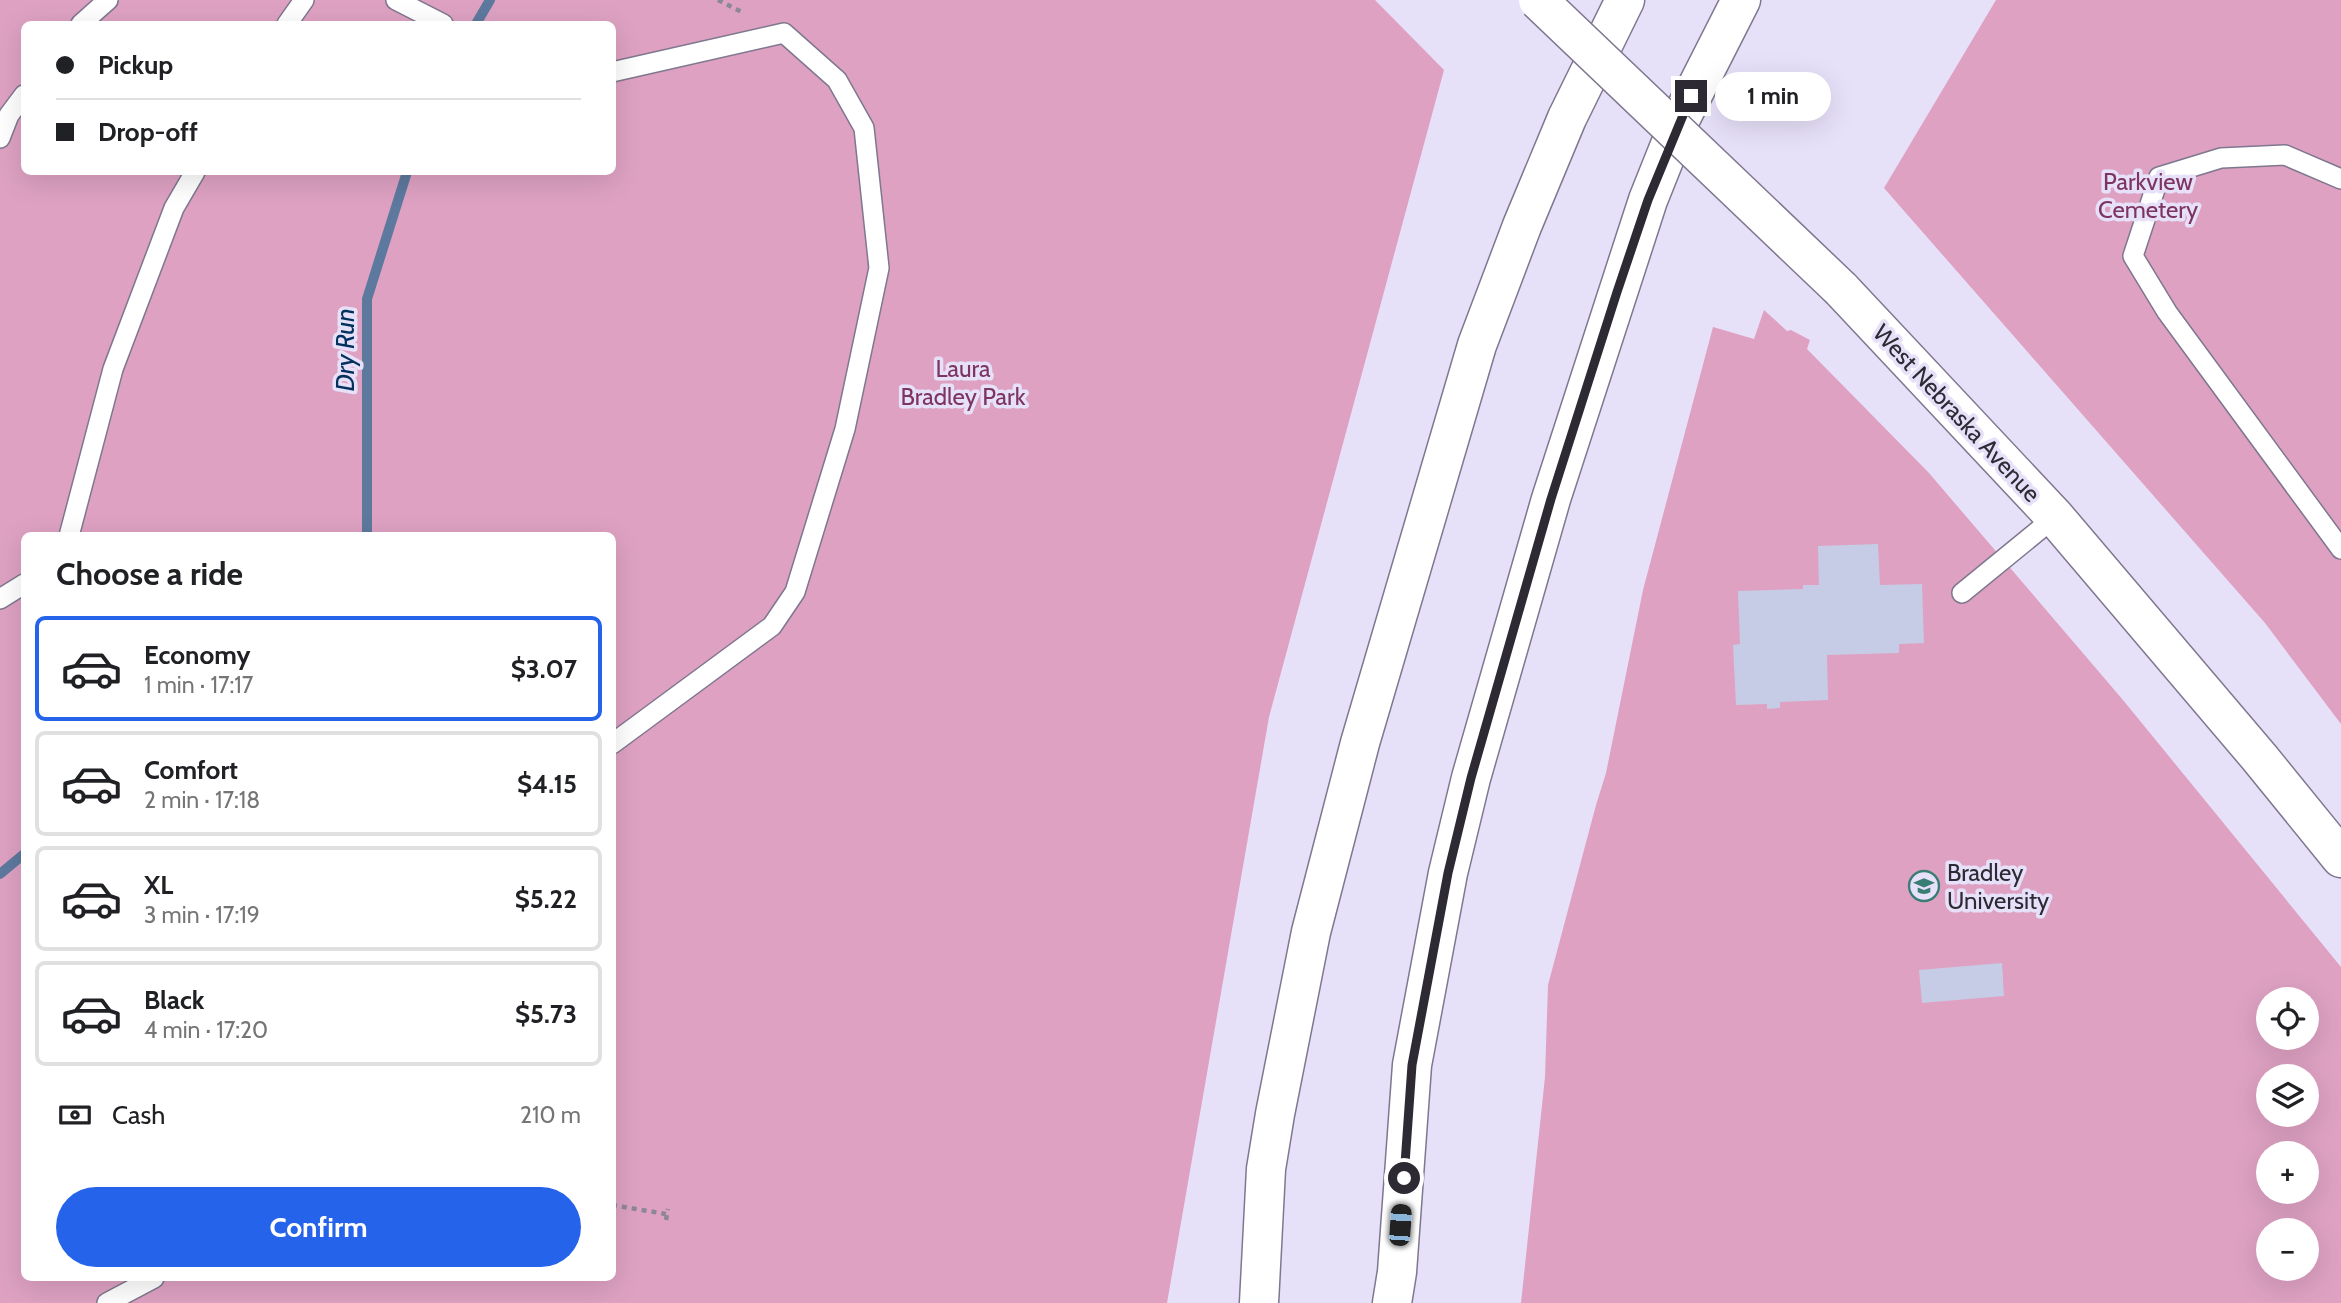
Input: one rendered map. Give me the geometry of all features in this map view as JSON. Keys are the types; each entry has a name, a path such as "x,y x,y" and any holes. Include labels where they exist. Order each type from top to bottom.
{"main road":[{"name":"West Nebraska Avenue","path":"1538,0 1842,289 2055,517 2341,858"},
{"path":"1259,1303 1266,1169 1275,1114 1311,932 1370,707 1477,345 1567,118 1625,0"},
{"path":"1399,1293 1412,1065 1445,886 1471,778 1551,499 1648,200 1680,120 1741,0"}],"lane":[{"path":"84,21 108,0"},
{"path":"289,21 304,0"},
{"path":"396,0 437,21"},
{"path":"616,71 785,33 837,80 864,128 879,268 845,429 795,592 772,626 616,741"},
{"path":"0,138 9,115 21,99"},
{"path":"2341,179 2285,155 2221,158 2159,177 2133,256 2166,312 2341,549"},
{"path":"70,532 113,369 174,208 193,175"},
{"path":"1962,593 2055,517"},
{"path":"0,599 21,586"},
{"path":"107,1303 148,1281"}],"path":[{"path":"616,1206 667,1214"}],"green space":[{"name":"Laura Bradley Park","path":"0,0 1375,0 1444,70 1269,717 1167,1303 0,1303"},
{"name":"Parkview Cemetery","path":"1996,0 2341,0 2341,724 2265,623 1884,188"},
{"name":"Bradley University","path":"1764,310 1787,331 1791,330 1810,340 1807,349 1929,473 2123,700 2341,967 2341,1303 1521,1303 1545,1077 1548,985 1606,773 1643,590 1713,327 1754,339"}],"building":[{"path":"1878,544 1880,585 1922,584 1924,643 1899,644 1899,653 1827,655 1828,700 1780,702 1780,708 1767,709 1767,704 1736,705 1733,645 1740,644 1738,591 1803,589 1803,585 1819,585 1818,546"},
{"path":"2002,963 2004,996 1922,1003 1919,970"}],"waterway":[{"name":"Dry Run","path":"478,21 490,0"},
{"name":"Dry Run","path":"367,532 367,299 406,175"},
{"name":"Dry Run","path":"0,874 21,856"}],"place":[{"name":"Bradley University","path":"1924,886"}],"route":[{"path":"1404,1178 1412,1065 1437,926 1471,778 1551,499 1617,292 1648,200 1691,96"}]}
